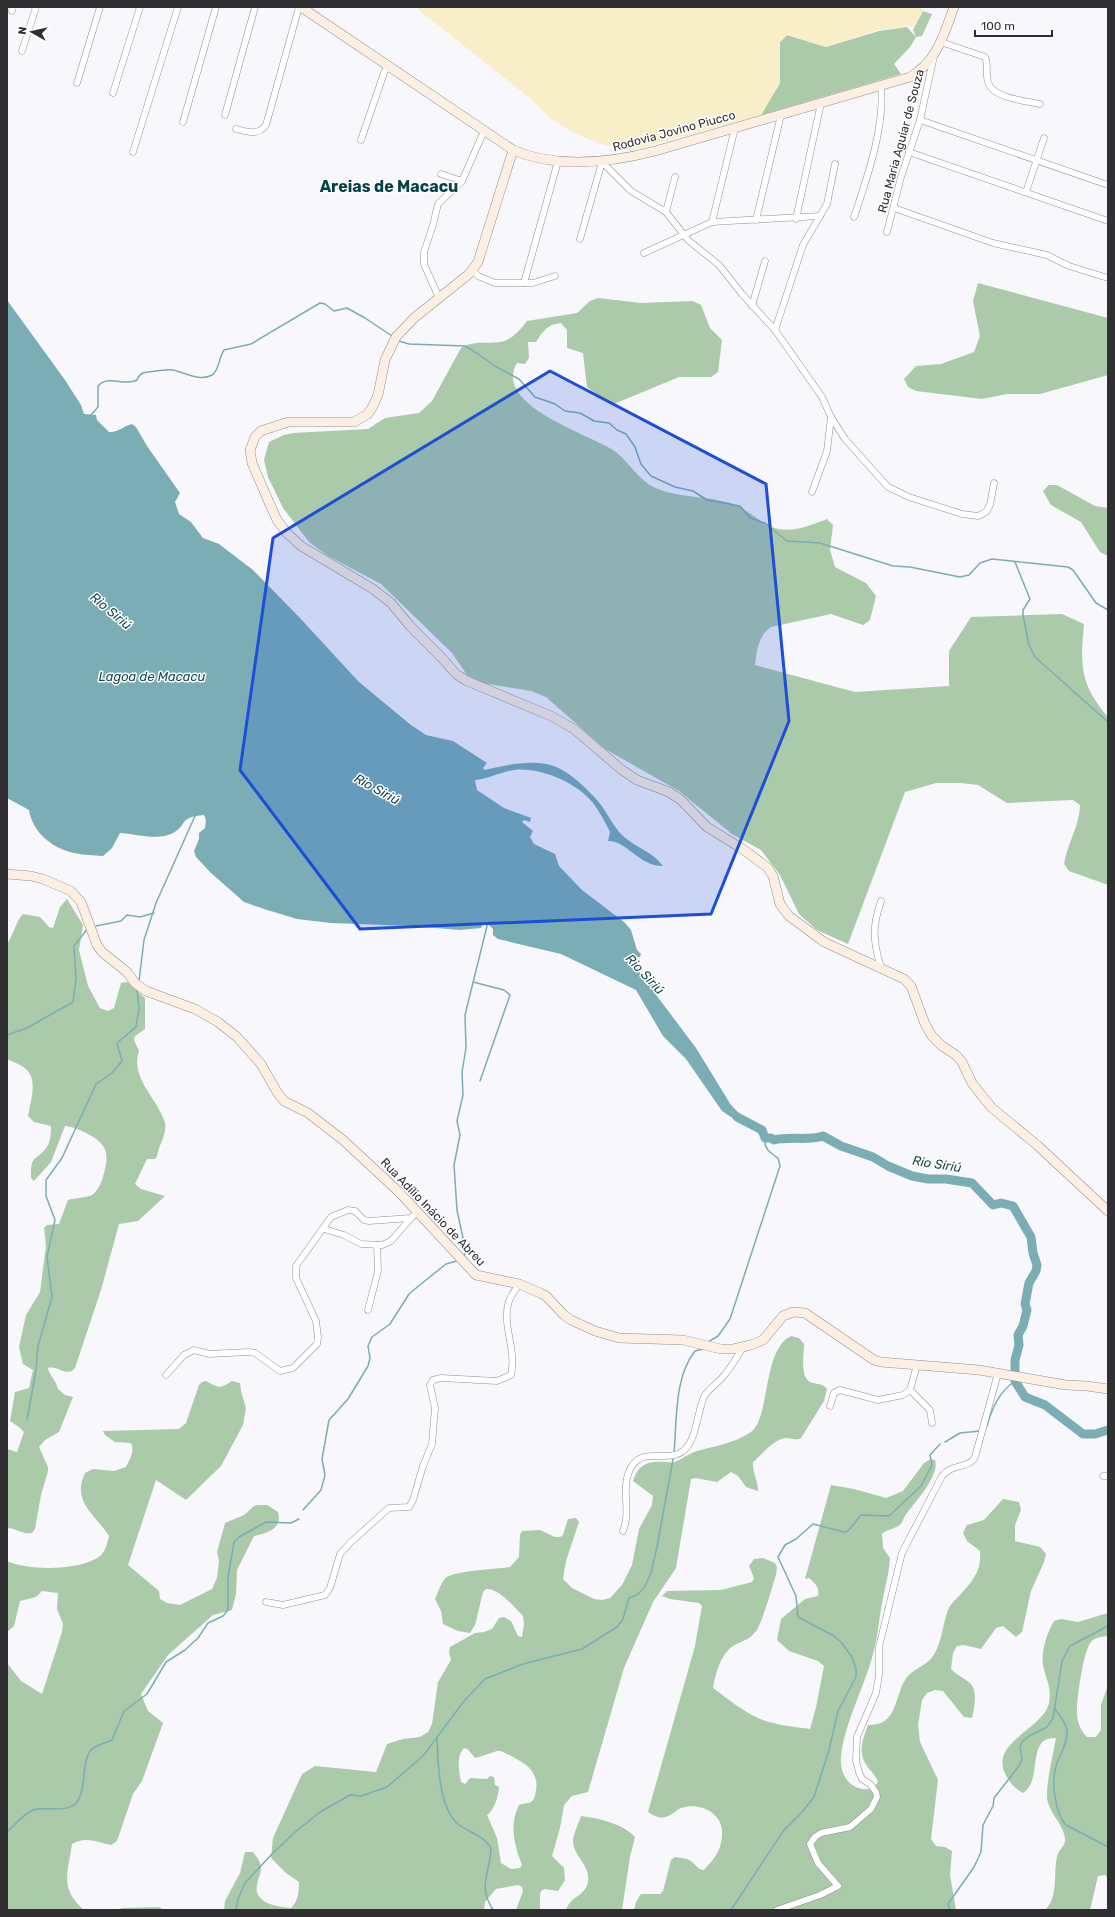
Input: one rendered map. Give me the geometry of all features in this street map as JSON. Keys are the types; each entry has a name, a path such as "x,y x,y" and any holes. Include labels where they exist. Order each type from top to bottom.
{"street":[{"path":"22,51 36,7"},
{"path":"77,83 100,7"},
{"path":"113,93 140,7"},
{"path":"133,152 178,7"},
{"path":"183,122 216,7"},
{"path":"225,115 255,7"},
{"path":"236,129 254,132 259,131 266,125 300,7"},
{"name":"Rodovia Jovino Piucco","path":"300,7 513,150 528,156 558,161 602,162 648,153 881,86 916,74 926,66 935,55 954,7"},
{"path":"941,42 985,57 987,61 988,82 995,91 1010,98 1040,104"},
{"name":"Rua Maria Aguiar de Souza","path":"887,232 909,152 920,120 935,55"},
{"path":"361,140 384,73 388,66"},
{"path":"916,74 930,78"},
{"path":"854,217 873,154 879,121 881,86"},
{"path":"796,218 821,103"},
{"path":"756,220 781,115"},
{"path":"920,120 1108,185"},
{"path":"712,222 736,128"},
{"path":"439,298 424,264 424,252 438,204 462,181 484,131"},
{"path":"1027,189 1044,138"},
{"path":"513,150 480,256 473,270 414,318 396,337 385,360 374,406 362,419 354,422 288,422 262,431 255,437 250,450 252,463 277,520 287,533 301,546 373,590 391,603 410,626 456,674 467,681 551,716 574,729 622,770 637,780 669,792 681,800 707,827 741,848 767,867 773,876 780,904 789,916 824,942 904,979 911,986 925,1024 932,1036 942,1046 956,1055 962,1062 972,1083 992,1108 1037,1145 1108,1211"},
{"path":"909,152 1108,221"},
{"path":"507,170 518,160 528,156"},
{"path":"524,283 558,161"},
{"path":"580,239 602,162 631,191 666,212 694,246 718,265 752,306 775,330 822,397 831,417 845,439 878,478 888,487 897,492 962,514 978,516 986,512 990,505 994,482"},
{"path":"775,330 800,251 826,204 835,164"},
{"path":"441,174 462,181"},
{"path":"666,212 675,177"},
{"path":"894,208 993,243 1047,255 1069,266 1108,278"},
{"path":"644,253 712,222 820,216"},
{"path":"752,306 765,261"},
{"path":"473,270 478,276 491,282 533,283 555,276"},
{"path":"812,492 827,451 831,417"},
{"name":"Rua Adílio Inácio de Abreu","path":"7,874 31,876 43,879 71,891 81,902 97,945 102,952 127,972 135,983 146,991 195,1009 218,1022 237,1037 258,1060 276,1092 284,1101 308,1113 343,1140 384,1178 414,1215 476,1275 519,1284 546,1296 571,1320 607,1335 619,1338 683,1340 721,1349 743,1347 763,1340 783,1316 798,1312 812,1316 874,1360 998,1372 1066,1386 1088,1386 1108,1389"},
{"path":"881,901 876,917 874,933 875,946 881,968"},
{"path":"166,1375 184,1355 194,1350 209,1354 255,1353 280,1371 293,1368 317,1344 318,1336 316,1321 298,1286 295,1273 296,1266 331,1217 348,1210 355,1211 364,1220 369,1221 414,1215"},
{"path":"324,1228 344,1235 361,1244 377,1245 391,1241 414,1215"},
{"path":"368,1310 378,1271 377,1245"},
{"path":"266,1602 283,1605 325,1595 330,1588 340,1554 351,1542 389,1508 409,1507 413,1500 423,1466 432,1444 435,1408 430,1385 433,1380 441,1378 498,1381 511,1375 513,1355 507,1315 509,1300 519,1284"},
{"path":"623,1531 626,1524 627,1477 632,1465 647,1456 676,1455 684,1451 691,1438 705,1396 729,1369 743,1347"},
{"path":"830,1406 834,1393 840,1390 878,1400 903,1395 910,1390 917,1365"},
{"path":"777,1910 820,1895 838,1886 818,1864 810,1844 815,1837 821,1833 850,1827 871,1809 877,1797 876,1792 870,1784 862,1779 859,1772 856,1761 857,1737 861,1725 872,1706 876,1693 879,1675 880,1647 902,1553 942,1476 951,1468 969,1464 976,1457 998,1372"},
{"path":"910,1390 930,1410 932,1423"}],"highlighted area":[{"path":"550,371 766,484 789,721 711,914 360,929 240,770 273,538"}],"green space":[{"path":"923,11 932,14 922,36 916,37 913,30"},
{"path":"907,27 916,37 910,47 894,64 901,74 761,115 780,83 780,42 787,35 826,47 879,31"},
{"path":"978,283 1108,318 1108,375 1040,394 1007,394 982,399 916,391 908,387 904,379 916,366 941,364 974,352 980,336 973,301"},
{"path":"598,298 641,303 693,301 701,305 710,328 722,340 718,372 711,377 679,377 614,404 607,402 587,387 583,353 567,348 567,330 561,323 546,329 536,342 528,342 529,358 525,364 517,363 513,378 518,392 530,405 565,427 613,450 645,482 658,489 676,494 724,501 733,504 778,529 797,529 827,519 833,525 830,550 835,567 866,583 876,596 870,620 863,625 831,614 771,627 761,639 755,665 855,692 949,686 949,651 971,617 1062,614 1084,624 1082,663 1084,674 1092,694 1108,717 1108,885 1069,871 1064,864 1078,820 1080,805 1073,800 1007,803 978,785 936,783 905,792 848,944 817,930 799,914 780,875 761,850 732,834 679,791 605,749 546,697 531,691 482,683 467,675 452,653 381,584 328,556 309,542 283,508 268,477 264,460 269,442 284,435 293,433 368,429 385,418 419,413 432,401 461,348 475,343 495,343 504,341 522,328 527,321 577,313 590,301"},
{"path":"1049,485 1057,485 1095,506 1108,508 1108,556 1100,552 1081,522 1051,505 1043,491"},
{"path":"67,899 83,925 79,950 88,986 100,1008 108,1011 114,1008 121,983 127,982 145,998 145,1029 135,1036 134,1040 139,1051 137,1060 138,1070 145,1087 164,1120 165,1133 157,1156 155,1159 147,1159 135,1184 141,1189 165,1196 138,1221 119,1224 101,1290 75,1368 72,1371 66,1372 55,1368 48,1368 58,1389 65,1395 73,1397 59,1432 45,1440 39,1447 48,1467 48,1471 41,1495 35,1529 32,1533 29,1533 7,1528 7,1449 17,1452 24,1432 10,1421 15,1392 29,1388 33,1370 23,1364 19,1347 26,1315 40,1292 46,1246 44,1228 47,1225 59,1224 68,1200 89,1196 96,1191 103,1177 106,1163 106,1151 100,1142 95,1138 77,1129 65,1126 51,1162 34,1181 31,1178 33,1161 48,1145 51,1126 34,1122 28,1116 33,1086 32,1080 27,1070 7,1059 7,944 23,914 40,917 49,927 53,928 60,907"},
{"path":"791,1336 799,1338 804,1344 803,1366 805,1376 812,1383 822,1385 827,1389 824,1401 801,1438 786,1438 777,1441 753,1462 758,1491 746,1487 738,1476 731,1472 717,1482 695,1478 691,1479 676,1568 653,1602 624,1668 588,1792 572,1796 564,1805 560,1828 552,1856 564,1868 565,1880 558,1891 542,1890 540,1894 540,1910 516,1910 523,1891 522,1887 518,1885 496,1889 485,1902 484,1910 224,1910 225,1901 240,1873 245,1852 253,1852 261,1866 257,1891 262,1900 279,1907 291,1908 297,1900 299,1882 286,1873 271,1858 273,1838 302,1774 315,1766 376,1772 387,1744 403,1739 420,1737 428,1732 432,1724 438,1682 451,1660 449,1652 450,1647 475,1633 492,1629 499,1618 504,1617 511,1621 518,1636 522,1637 524,1624 523,1616 501,1595 486,1589 483,1592 475,1625 470,1633 458,1631 443,1624 441,1611 435,1599 441,1584 445,1579 458,1573 510,1567 519,1557 520,1535 522,1531 540,1530 555,1537 560,1537 563,1535 568,1519 576,1518 579,1522 566,1561 563,1579 572,1588 594,1599 602,1600 610,1598 622,1585 632,1565 639,1529 652,1505 653,1496 633,1481 638,1470 645,1464 655,1462 675,1462 694,1452 732,1442 751,1432 757,1424 762,1412 771,1368 775,1355 782,1343","holes":["464,1748 476,1758 501,1751 526,1765 534,1775 536,1782 534,1798 530,1803 519,1805 514,1820 513,1827 515,1842 522,1865 520,1868 511,1869 501,1863 497,1838 487,1815 494,1806 498,1795 499,1787 495,1785 494,1777 490,1776 487,1779 470,1778 465,1784 461,1782 459,1760 461,1751"]},
{"path":"206,1381 219,1387 232,1381 240,1383 246,1408 243,1425 221,1466 186,1500 156,1480 128,1565 159,1591 160,1599 167,1603 180,1605 212,1589 217,1578 219,1561 217,1552 225,1523 244,1515 254,1506 258,1505 267,1505 278,1512 278,1522 269,1532 254,1536 237,1570 236,1594 232,1610 213,1615 168,1655 141,1694 148,1711 163,1723 142,1781 133,1794 117,1841 111,1845 86,1840 72,1844 67,1872 68,1887 76,1902 84,1910 7,1910 7,1663 21,1681 42,1694 62,1632 63,1624 57,1609 58,1593 42,1591 36,1597 20,1601 14,1626 7,1632 7,1561 28,1567 55,1568 81,1565 100,1556 105,1549 109,1536 87,1508 81,1492 81,1483 85,1473 93,1469 114,1471 126,1467 132,1455 131,1443 115,1442 105,1435 103,1431 179,1429 186,1423 199,1385"},
{"path":"931,1459 935,1460 936,1466 931,1480 926,1488 906,1514 901,1524 882,1534 883,1548 890,1558 889,1570 873,1654 850,1719 843,1746 841,1764 843,1774 848,1782 862,1789 867,1789 875,1786 878,1782 862,1756 864,1735 868,1725 877,1724 890,1716 905,1680 910,1674 931,1659 935,1654 940,1642 949,1608 972,1581 978,1570 980,1551 967,1541 963,1533 967,1525 984,1520 1003,1499 1019,1502 1021,1510 1015,1525 1015,1541 1040,1547 1046,1554 1031,1591 1022,1632 1016,1637 1003,1626 996,1628 981,1649 964,1645 957,1646 953,1653 951,1669 971,1684 973,1688 975,1701 972,1718 964,1717 943,1691 935,1690 927,1693 922,1700 918,1725 920,1742 938,1780 931,1839 936,1846 945,1847 952,1851 950,1875 956,1910 634,1910 636,1902 641,1894 660,1894 663,1891 671,1860 675,1857 687,1859 704,1870 718,1852 722,1836 722,1830 717,1818 713,1813 701,1807 688,1806 663,1817 656,1816 648,1812 695,1646 702,1606 699,1603 670,1599 662,1596 667,1591 721,1590 752,1582 754,1578 749,1566 754,1559 763,1558 775,1563 777,1567 776,1575 758,1627 754,1634 733,1646 725,1654 717,1670 713,1688 740,1708 761,1719 769,1722 810,1729 824,1666 818,1661 789,1651 777,1640 781,1619 805,1599 818,1596 818,1588 815,1584 809,1578 805,1579 831,1485 854,1489 886,1498 903,1491 924,1463"},
{"path":"1108,1613 1108,1636 1094,1639 1088,1647 1085,1655 1079,1689 1077,1715 1080,1727 1087,1737 1096,1737 1101,1730 1101,1705 1108,1685 1108,1878 1105,1875 1098,1876 1090,1910 1045,1910 1049,1905 1054,1892 1057,1857 1065,1841 1064,1833 1050,1807 1047,1796 1049,1774 1056,1738 1047,1740 1041,1744 1037,1751 1033,1778 1029,1787 1023,1793 1007,1778 1004,1771 1003,1760 1006,1751 1012,1743 1038,1720 1045,1712 1049,1703 1049,1688 1043,1665 1043,1654 1049,1631 1054,1621 1061,1619 1078,1622"},
{"path":"581,1816 595,1818 618,1825 630,1832 635,1837 630,1857 622,1910 566,1910 571,1901 584,1891 588,1882 587,1870 573,1845 573,1840"},
{"path":"159,1907 164,1910 114,1910 123,1908"}],"sand":[{"path":"418,7 920,7 923,11 914,27 907,26 878,30 826,47 787,35 780,42 780,83 761,115 629,151 601,144 563,127 541,110 531,99 420,11"}],"water":[{"name":"Lagoa de Macacu","path":"7,300 65,380 81,405 84,414 96,415 97,420 109,432 132,424 136,427 147,446 180,493 175,502 179,514 191,522 203,538 219,544 253,570 359,682 411,725 426,735 453,741 487,763 483,768 485,770 511,765 537,763 554,766 566,772 597,800 625,838 648,852 663,866 654,865 647,862 622,845 608,841 610,832 593,803 586,795 557,778 535,771 514,770 475,780 477,790 504,808 531,818 530,822 524,820 522,822 533,831 530,837 534,844 555,854 559,866 582,890 624,922 631,930 637,950 641,954 640,957 629,958 628,962 655,986 654,992 696,1048 731,1105 748,1122 737,1121 722,1111 686,1059 663,1036 636,990 561,954 498,939 493,935 493,929 486,922 483,923 481,928 460,930 412,926 331,923 297,919 244,902 211,873 196,857 194,851 199,839 199,833 205,828 206,820 204,815 187,819 178,830 161,837 120,833 112,848 103,856 85,855 66,851 51,843 35,826 29,810 7,798"}],"waterway":[{"path":"91,415 98,407 98,386 102,383 107,381 132,382 137,380 143,373 167,370 173,370 203,378 207,377 212,375 218,367 224,350 251,344 320,303 325,304 334,311 347,308 392,336"},
{"path":"399,341 409,344 465,346 495,366 519,379 535,397 555,404 565,411 580,413 594,421 609,423 617,430 626,434 635,447 641,464 651,476 675,487 693,491 707,500 740,506 750,518 765,523 787,541 820,543 893,566 910,567 960,577 969,575 980,563 992,559 1068,567 1073,570 1096,603 1108,610"},
{"path":"1015,562 1030,599 1023,610 1023,615 1029,645 1035,657 1108,722"},
{"path":"139,981 144,940 156,903 195,816"},
{"path":"96,926 121,921 127,915 140,917 154,913"},
{"path":"464,1256 466,1252 457,1210 454,1165 460,1135 457,1121 463,1095 462,1072 466,1048 465,1015 488,922"},
{"path":"7,1035 27,1028 73,1002 76,979 74,946 88,928"},
{"path":"473,982 504,990 510,995 480,1081"},
{"path":"27,1420 36,1370 38,1346 52,1297 47,1257 55,1220 46,1196 46,1180 62,1158 96,1084 112,1073 122,1061 117,1043 136,1027 139,1008 137,990"},
{"name":"Rio Siriú","path":"737,1117 762,1130 765,1138 771,1138 774,1140 823,1136 841,1146 873,1157 888,1166 912,1176 972,1183 993,1205 1001,1203 1013,1206 1031,1237 1033,1253 1037,1265 1036,1271 1029,1283 1025,1304 1027,1310 1023,1326 1018,1335 1019,1345 1015,1360 1015,1381 1025,1397 1045,1405 1083,1434 1095,1434 1108,1430"},
{"path":"708,1342 718,1336 730,1319 780,1166 778,1158 766,1148 765,1138"},
{"path":"303,1510 321,1490 325,1475 322,1459 329,1420 348,1399 368,1366 370,1358 368,1346 372,1337 390,1324 409,1294 446,1264 457,1261"},
{"path":"674,1453 676,1414 683,1373 695,1351 703,1349"},
{"path":"987,1426 991,1413 1000,1395 1015,1381"},
{"path":"945,1442 960,1433 980,1431"},
{"path":"731,1910 784,1830 803,1811 814,1797 829,1750 838,1711 856,1677 856,1669 852,1657 841,1642 834,1636 798,1617 796,1596 778,1557 785,1545 796,1539 813,1524 844,1532 848,1531 861,1515 889,1516 921,1486 932,1465 930,1455 940,1444"},
{"path":"236,1910 238,1899 245,1883 294,1833 320,1812 350,1795 361,1796 387,1787 423,1756 464,1701 485,1679 523,1664 582,1649 617,1627 623,1619 629,1598 637,1595 644,1588 651,1573 673,1459"},
{"path":"7,1832 33,1810 68,1808 77,1802 82,1790 87,1756 90,1751 97,1746 112,1740 124,1711 147,1694 166,1662 185,1650 198,1638 208,1623 223,1616 228,1610 228,1577 234,1542 239,1537 266,1522 291,1523 299,1519"},
{"path":"950,1910 948,1904 974,1867 981,1852 983,1825 993,1806 994,1798 1019,1766 1022,1759 1020,1747 1022,1742 1029,1736 1047,1727 1053,1718 1062,1661 1070,1646 1108,1626"},
{"path":"1055,1709 1064,1722 1067,1731 1065,1744 1056,1766 1054,1780 1055,1797 1059,1813 1066,1825 1108,1847"},
{"path":"437,1737 440,1784 447,1808 459,1825 486,1841 491,1849 485,1886 488,1901 493,1910"}],"district":[{"name":"Areias de Macacu","path":"389,186"}]}
